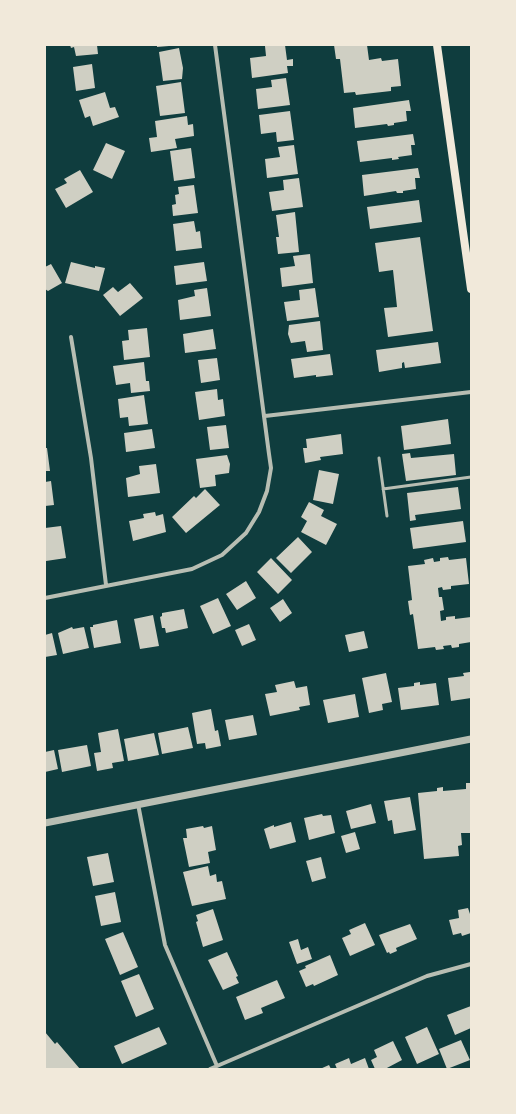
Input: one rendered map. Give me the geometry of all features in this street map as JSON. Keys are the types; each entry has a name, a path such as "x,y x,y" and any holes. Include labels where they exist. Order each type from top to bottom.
{"main road":[{"path":"437,45 471,289"}],"street":[{"path":"45,598 192,569 222,555 246,532 259,512 267,491 271,468 265,416 215,45"},
{"path":"71,337 91,458 106,586"},
{"path":"265,416 471,392"},
{"path":"45,822 471,738"},
{"path":"138,803 165,945 217,1066"},
{"path":"210,1069 427,976 471,964"}],"lane":[{"path":"379,458 387,516"},
{"path":"383,489 471,477"}],"building":[{"path":"70,45 97,45 98,54 76,56 74,47 71,48"},
{"path":"157,45 169,45 169,46 157,47"},
{"path":"285,45 287,60 293,59 293,66 287,66 288,73 252,78 250,58 266,56 265,46"},
{"path":"334,45 367,45 369,60 381,58 382,61 398,59 401,86 391,87 391,91 356,95 355,92 344,93 340,59 336,59"},
{"path":"179,48 183,68 182,79 163,81 159,52"},
{"path":"92,64 95,88 76,91 73,67"},
{"path":"286,78 290,105 258,109 256,89 272,87 271,80"},
{"path":"181,82 185,113 160,116 156,86"},
{"path":"105,92 110,108 115,107 119,117 93,126 90,116 85,118 79,100"},
{"path":"409,100 411,111 406,111 407,121 394,123 394,125 388,126 387,124 355,128 353,108"},
{"path":"290,111 294,140 277,142 276,132 261,134 259,115"},
{"path":"187,116 188,125 193,124 194,136 175,139 177,148 151,152 149,138 157,137 155,121"},
{"path":"413,134 415,145 411,145 412,155 398,157 399,159 392,160 392,158 360,162 357,141"},
{"path":"106,143 125,151 112,179 93,170"},
{"path":"294,145 298,174 267,178 265,159 280,157 278,147"},
{"path":"191,148 195,178 174,181 170,151"},
{"path":"418,168 420,178 415,178 416,189 403,191 403,193 397,193 396,191 364,196 362,175"},
{"path":"80,170 93,192 66,208 55,189 67,183 64,179"},
{"path":"299,178 303,207 272,211 269,192 284,190 283,180"},
{"path":"194,185 198,213 173,216 172,205 176,204 175,195 179,194 178,187"},
{"path":"419,200 422,222 370,229 367,207"},
{"path":"295,212 299,252 278,254 276,237 279,237 276,215"},
{"path":"194,221 196,232 200,231 202,248 176,251 173,224"},
{"path":"420,237 433,331 388,337 384,308 397,307 393,270 379,272 375,243"},
{"path":"310,254 313,283 282,287 280,268 295,266 293,256"},
{"path":"71,262 95,268 95,266 105,268 99,291 65,283"},
{"path":"204,262 207,281 176,285 174,266"},
{"path":"51,264 62,283 48,291 45,289 45,267"},
{"path":"130,283 143,298 120,316 103,295 113,287 118,292"},
{"path":"207,288 211,316 180,320 178,300 195,296 194,290"},
{"path":"315,288 319,317 287,321 284,302 300,300 299,290"},
{"path":"320,321 323,350 307,352 305,341 291,343 288,334 289,325"},
{"path":"147,328 150,357 124,360 122,341 129,340 128,330"},
{"path":"213,329 216,349 185,353 183,334"},
{"path":"438,342 441,363 405,368 404,362 402,363 402,368 379,372 376,350"},
{"path":"330,354 333,375 316,377 316,375 294,378 291,359"},
{"path":"217,358 220,380 201,383 198,360"},
{"path":"144,362 146,381 149,381 150,391 131,393 130,383 116,385 113,366"},
{"path":"217,389 218,400 223,399 225,416 199,420 195,392"},
{"path":"144,395 148,424 129,426 128,417 120,418 118,399"},
{"path":"448,419 451,444 404,450 401,426"},
{"path":"226,425 229,448 210,450 207,427"},
{"path":"152,429 155,448 126,452 124,433"},
{"path":"341,434 343,454 320,457 321,460 305,463 303,448 307,448 306,439"},
{"path":"45,448 47,448 50,471 45,471"},
{"path":"410,453 411,458 454,454 456,475 406,481 402,454"},
{"path":"227,455 230,464 229,473 215,475 216,486 200,488 196,459"},
{"path":"156,464 160,493 128,497 126,478 140,474 139,466"},
{"path":"319,470 339,474 333,504 313,500"},
{"path":"51,481 54,505 45,506 45,482"},
{"path":"458,487 461,509 415,515 416,520 410,521 407,493"},
{"path":"205,489 220,505 186,533 172,517 194,496 196,498"},
{"path":"309,502 324,510 321,516 337,524 326,545 301,532 307,521 301,517"},
{"path":"155,512 156,516 163,514 166,532 133,541 129,521 144,518 143,514"},
{"path":"463,521 466,542 413,549 410,528"},
{"path":"61,526 66,558 46,561 45,528"},
{"path":"298,537 312,552 291,573 276,558"},
{"path":"448,557 449,560 466,558 469,584 451,586 451,589 443,590 442,587 438,588 439,597 442,597 444,610 440,611 441,621 446,620 446,617 455,616 455,619 471,617 471,642 459,644 459,647 452,648 451,645 443,646 444,649 436,650 435,647 418,649 413,614 410,615 408,601 412,600 408,566 425,564 424,560 433,558 434,562 440,561 440,558"},
{"path":"271,558 292,580 278,594 257,572"},
{"path":"246,581 256,598 237,610 226,594"},
{"path":"218,598 231,626 213,634 200,606"},
{"path":"283,599 292,613 280,622 270,608"},
{"path":"184,609 188,628 166,633 165,628 162,628 160,617 162,616 162,613"},
{"path":"153,615 159,646 140,649 134,619"},
{"path":"117,620 121,643 94,648 90,627"},
{"path":"249,624 256,640 242,646 235,630"},
{"path":"72,627 73,629 84,627 89,648 63,654 58,633"},
{"path":"364,631 368,648 349,652 345,635"},
{"path":"52,633 57,655 45,657 45,635"},
{"path":"470,672 471,698 451,701 448,678 464,676 463,673"},
{"path":"386,673 392,702 382,704 383,710 369,713 362,678"},
{"path":"294,681 296,688 307,686 310,705 299,707 300,710 270,716 265,694 277,692 275,685"},
{"path":"420,682 420,685 436,683 439,705 401,710 398,688 414,686 414,683"},
{"path":"355,694 359,717 328,723 323,700"},
{"path":"211,709 215,731 218,730 221,746 206,749 205,743 197,744 192,713"},
{"path":"253,715 257,735 229,740 225,720"},
{"path":"188,727 193,748 162,754 158,733"},
{"path":"118,729 124,761 112,763 113,768 97,771 94,753 101,752 98,733"},
{"path":"154,733 159,755 128,761 124,739"},
{"path":"87,745 91,766 62,772 58,750"},
{"path":"54,750 58,769 45,772 45,752"},
{"path":"466,783 471,783 471,833 461,833 462,845 458,846 459,856 424,859 418,793 437,791 437,788 443,787 443,791 466,789"},
{"path":"410,797 416,830 394,834 392,820 388,821 384,801"},
{"path":"371,804 376,823 351,829 346,811"},
{"path":"322,814 323,816 331,815 335,833 309,840 304,818"},
{"path":"291,822 296,842 270,849 264,829 274,825 274,827"},
{"path":"203,826 204,828 212,826 216,850 208,852 210,863 189,867 183,838 187,838 186,829"},
{"path":"355,832 360,849 346,853 341,836"},
{"path":"108,853 114,882 93,886 87,857"},
{"path":"321,857 326,878 312,882 306,861"},
{"path":"208,866 210,876 216,874 217,882 222,881 226,899 192,906 183,872"},
{"path":"115,892 121,922 101,926 95,896"},
{"path":"468,908 471,914 471,933 462,936 461,933 453,935 449,920 459,918 458,910"},
{"path":"213,909 223,940 203,947 196,922 198,921 196,915"},
{"path":"365,923 375,945 350,956 342,938 351,934 349,930"},
{"path":"410,924 417,939 396,948 397,951 390,954 389,952 387,953 379,935"},
{"path":"123,932 138,967 120,975 105,939"},
{"path":"298,939 301,950 308,947 312,959 297,964 289,942"},
{"path":"227,952 238,976 236,977 239,983 223,990 208,960"},
{"path":"330,955 338,975 314,986 313,984 306,987 299,971 306,968 305,966"},
{"path":"139,974 154,1009 136,1017 121,981"},
{"path":"277,980 285,998 261,1008 263,1013 245,1020 236,997"},
{"path":"471,1006 471,1028 455,1035 447,1015"},
{"path":"159,1027 167,1044 122,1064 114,1046"},
{"path":"427,1027 439,1054 417,1064 405,1037"},
{"path":"45,1032 55,1044 57,1042 80,1069 45,1069"},
{"path":"461,1040 470,1060 447,1069 439,1049"},
{"path":"393,1041 402,1060 385,1069 375,1069 371,1060 377,1057 374,1050"},
{"path":"349,1058 351,1064 365,1058 369,1069 337,1069 335,1064"},
{"path":"329,1065 331,1069 320,1069"}]}
